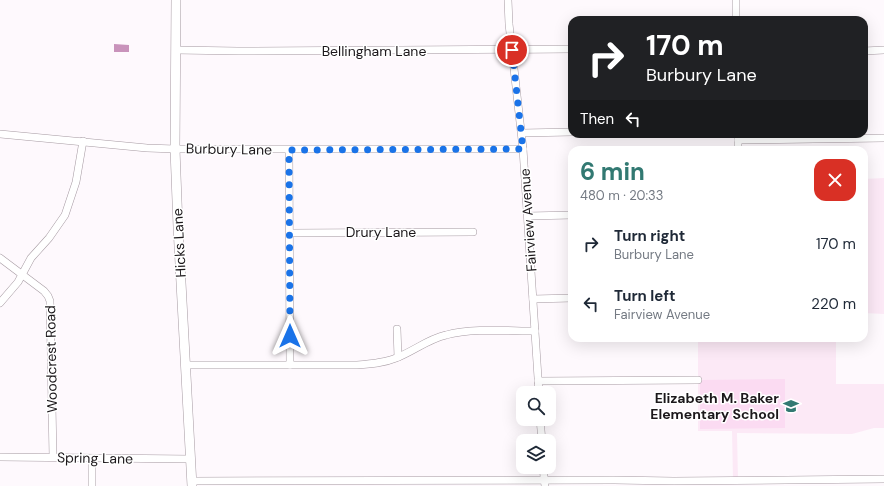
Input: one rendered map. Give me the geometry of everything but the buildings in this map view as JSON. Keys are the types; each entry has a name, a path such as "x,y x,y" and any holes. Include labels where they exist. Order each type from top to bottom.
{"main road":[{"name":"Hicks Lane","path":"176,0 175,149 192,484"}],"street":[{"name":"Fairview Avenue","path":"508,0 512,50 522,133 538,386"},
{"path":"736,0 736,16"},
{"name":"Bellingham Lane","path":"176,50 568,50"},
{"path":"868,51 884,50"},
{"path":"522,133 568,132"},
{"name":"Burbury Lane","path":"0,134 147,148 175,149 523,149"},
{"path":"868,138 884,138"},
{"path":"0,303 18,282 31,258 49,238 64,215 76,182 83,141"},
{"path":"289,150 290,365"},
{"path":"528,216 568,215"},
{"name":"Drury Lane","path":"290,233 473,232"},
{"name":"Woodcrest Road","path":"0,258 44,291 50,301 53,457"},
{"path":"533,299 568,298"},
{"path":"397,330 398,357"},
{"path":"186,365 375,364 398,357 423,343 447,334 470,331 535,331"},
{"path":"538,381 698,380"},
{"name":"Spring Lane","path":"0,457 191,459"},
{"path":"92,458 92,486"},
{"path":"192,484 740,483 884,479"}],"shaded area":[{"path":"114,44 129,45 129,52 114,52"},
{"path":"884,178 884,314 868,313 868,179"},
{"name":"Elizabeth M. Baker Elementary School","path":"698,342 836,342 836,384 884,384 884,428 874,428 852,434 737,433 738,479 733,479 732,431 698,431"},
{"path":"785,379 785,428 700,429 700,380"}],"place":[{"name":"Elizabeth M. Baker Elementary School","path":"791,406"}],"route":[{"path":"290,336 289,150 523,149 512,50"}]}
